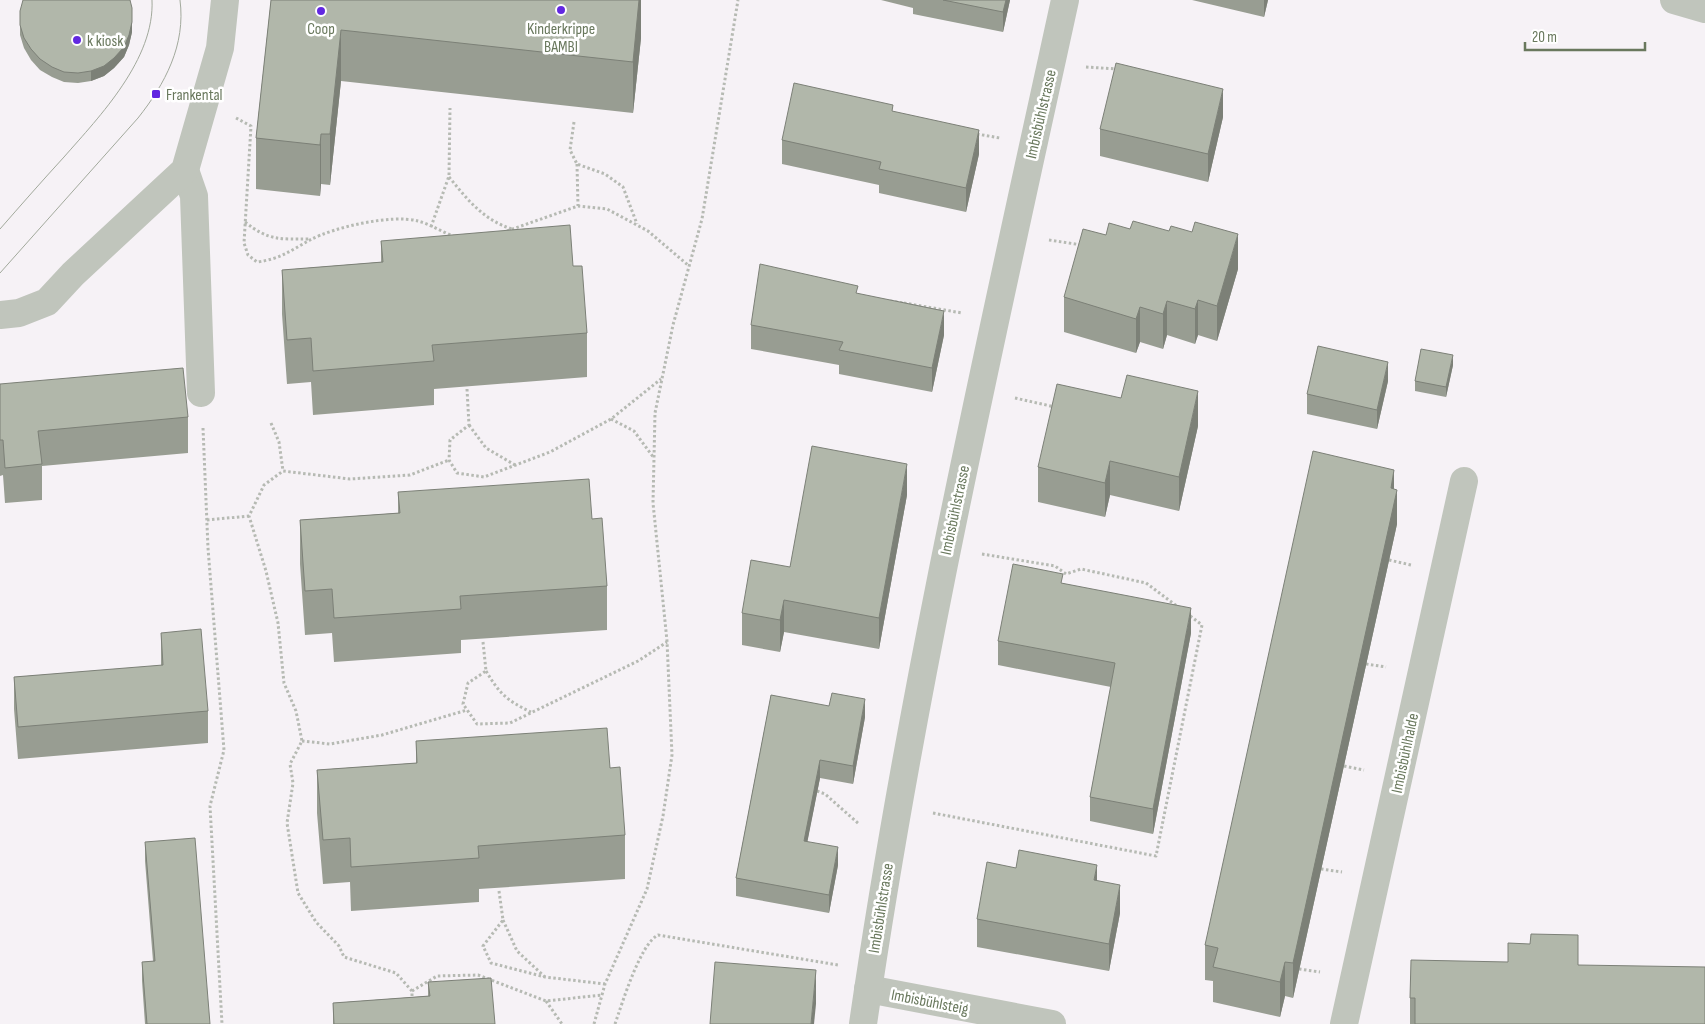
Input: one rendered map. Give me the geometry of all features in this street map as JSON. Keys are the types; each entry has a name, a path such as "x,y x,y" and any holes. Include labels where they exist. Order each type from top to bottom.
{"street":[{"path":"0,315 19,313 47,302 72,274 185,170 220,48 225,0"},
{"name":"Imbisbühlstrasse","path":"863,1024 882,892 944,561 990,337 1065,0"},
{"path":"1674,0 1705,9"},
{"path":"185,170 194,196 201,393"},
{"name":"Imbisbühlhalde","path":"1344,1024 1464,481"},
{"name":"Imbisbühlsteig","path":"869,980 1052,1024"}],"path":[{"path":"594,1024 605,984 647,889 663,816 672,755 667,641 653,503 655,413 673,325 702,219 738,0"},
{"path":"1078,66 1124,69"},
{"path":"431,226 448,176 450,108"},
{"path":"231,116 250,126 244,242 248,254 257,262 290,253 311,239 346,227 384,219 418,220 455,237"},
{"path":"574,122 570,150 577,164 578,206"},
{"path":"974,133 1008,139"},
{"path":"577,164 605,174 622,186 637,225"},
{"path":"448,176 472,206 498,225 512,229"},
{"path":"504,232 578,206 607,209 648,231 689,266"},
{"path":"245,222 259,233 272,238 311,239"},
{"path":"1054,240 1090,247"},
{"path":"885,300 963,313"},
{"path":"902,310 904,303"},
{"path":"469,426 450,440 449,460 457,473 484,477 550,452 611,420 662,379"},
{"path":"467,389 469,426 486,448 515,465"},
{"path":"201,393 208,548 224,750 210,806 222,1024"},
{"path":"1018,398 1061,409"},
{"path":"611,420 634,430 654,458"},
{"path":"271,423 279,442 283,472"},
{"path":"412,1007 412,991 396,973 344,957 339,946 316,922 298,893 287,823 293,783 290,764 302,741 296,711 284,683 278,624 266,571 249,516 264,485 283,472 350,479 410,475 449,460"},
{"path":"207,520 249,516"},
{"path":"930,813 1156,856 1202,625 1146,583 1081,569 1066,574 1055,566 984,554"},
{"path":"1389,560 1410,564"},
{"path":"486,671 468,683 463,704 477,724 510,723 638,661 667,641"},
{"path":"483,642 486,671 498,691 516,705 531,712"},
{"path":"1366,664 1389,668"},
{"path":"302,741 330,744 382,735 467,710"},
{"path":"1344,766 1368,770"},
{"path":"817,791 825,794 860,825 866,826"},
{"path":"1321,870 1337,871"},
{"path":"499,892 502,920 517,951 545,978"},
{"path":"502,920 483,946 491,963 545,978 605,984"},
{"path":"616,1024 624,996 645,948 652,938 658,935 869,980"},
{"path":"412,991 437,976 478,975 546,1000 602,995"},
{"path":"546,1000 562,1024"}],"building":[{"path":"23,0 130,0 132,22 129,35 124,47 104,66 78,73 64,72 40,59 24,38 20,25 20,11"},
{"path":"271,0 639,0 633,62 341,30 330,134 321,134 320,145 256,138"},
{"path":"943,0 1006,0 1003,12"},
{"path":"1116,63 1223,89 1208,154 1100,129"},
{"path":"794,83 893,105 892,111 979,130 966,188 879,169 881,162 782,140"},
{"path":"1133,221 1169,231 1171,226 1192,232 1195,222 1238,234 1217,306 1198,300 1195,309 1167,301 1163,314 1140,307 1136,319 1064,297 1083,229 1106,235 1109,223 1130,229"},
{"path":"570,225 573,266 582,266 587,333 432,345 434,361 313,371 311,338 287,340 282,270 383,262 381,241"},
{"path":"760,264 858,286 856,293 944,311 932,368 839,350 843,342 751,325"},
{"path":"1318,346 1388,362 1377,410 1307,394"},
{"path":"1421,349 1453,355 1446,387 1415,381"},
{"path":"183,368 188,417 38,431 42,464 5,468 3,440 0,440 0,384"},
{"path":"1127,375 1198,391 1179,477 1110,461 1105,483 1038,467 1057,384 1121,398"},
{"path":"812,446 907,464 879,618 784,600 780,620 742,613 751,560 790,567"},
{"path":"1313,451 1394,470 1391,488 1397,490 1293,963 1285,962 1280,982 1213,967 1218,948 1205,945"},
{"path":"589,479 592,519 602,518 607,586 460,596 461,609 334,618 332,589 305,591 300,520 400,513 398,492"},
{"path":"1013,564 1063,574 1061,583 1191,608 1153,809 1090,797 1115,663 998,641"},
{"path":"201,629 208,711 18,727 14,677 163,665 161,633"},
{"path":"832,693 865,699 853,766 820,760 804,841 838,847 829,895 736,878 771,695 829,706"},
{"path":"607,728 610,768 620,767 625,835 478,846 479,858 351,867 350,838 323,840 317,770 417,763 416,741"},
{"path":"195,838 210,1024 147,1024 142,962 155,961 145,842"},
{"path":"1019,850 1097,865 1094,880 1120,885 1109,944 977,919 987,862 1016,868"},
{"path":"1531,934 1578,935 1578,965 1705,967 1705,1024 1415,1024 1415,998 1410,998 1411,960 1508,962 1508,943 1530,944"},
{"path":"715,962 816,970 811,1024 710,1024"},
{"path":"491,978 495,1024 334,1024 333,1003 430,996 428,982"}],"tram line":[{"path":"0,229 93,123 123,85 145,44 151,22 152,0"},
{"path":"0,273 138,118 157,92 171,63 180,33 180,0"}],"place":[{"name":"Kinderkrippe BAMBI","path":"561,10"},
{"name":"Coop","path":"321,11"},
{"name":"k kiosk","path":"77,40"},
{"name":"Frankental","path":"156,94"}]}
